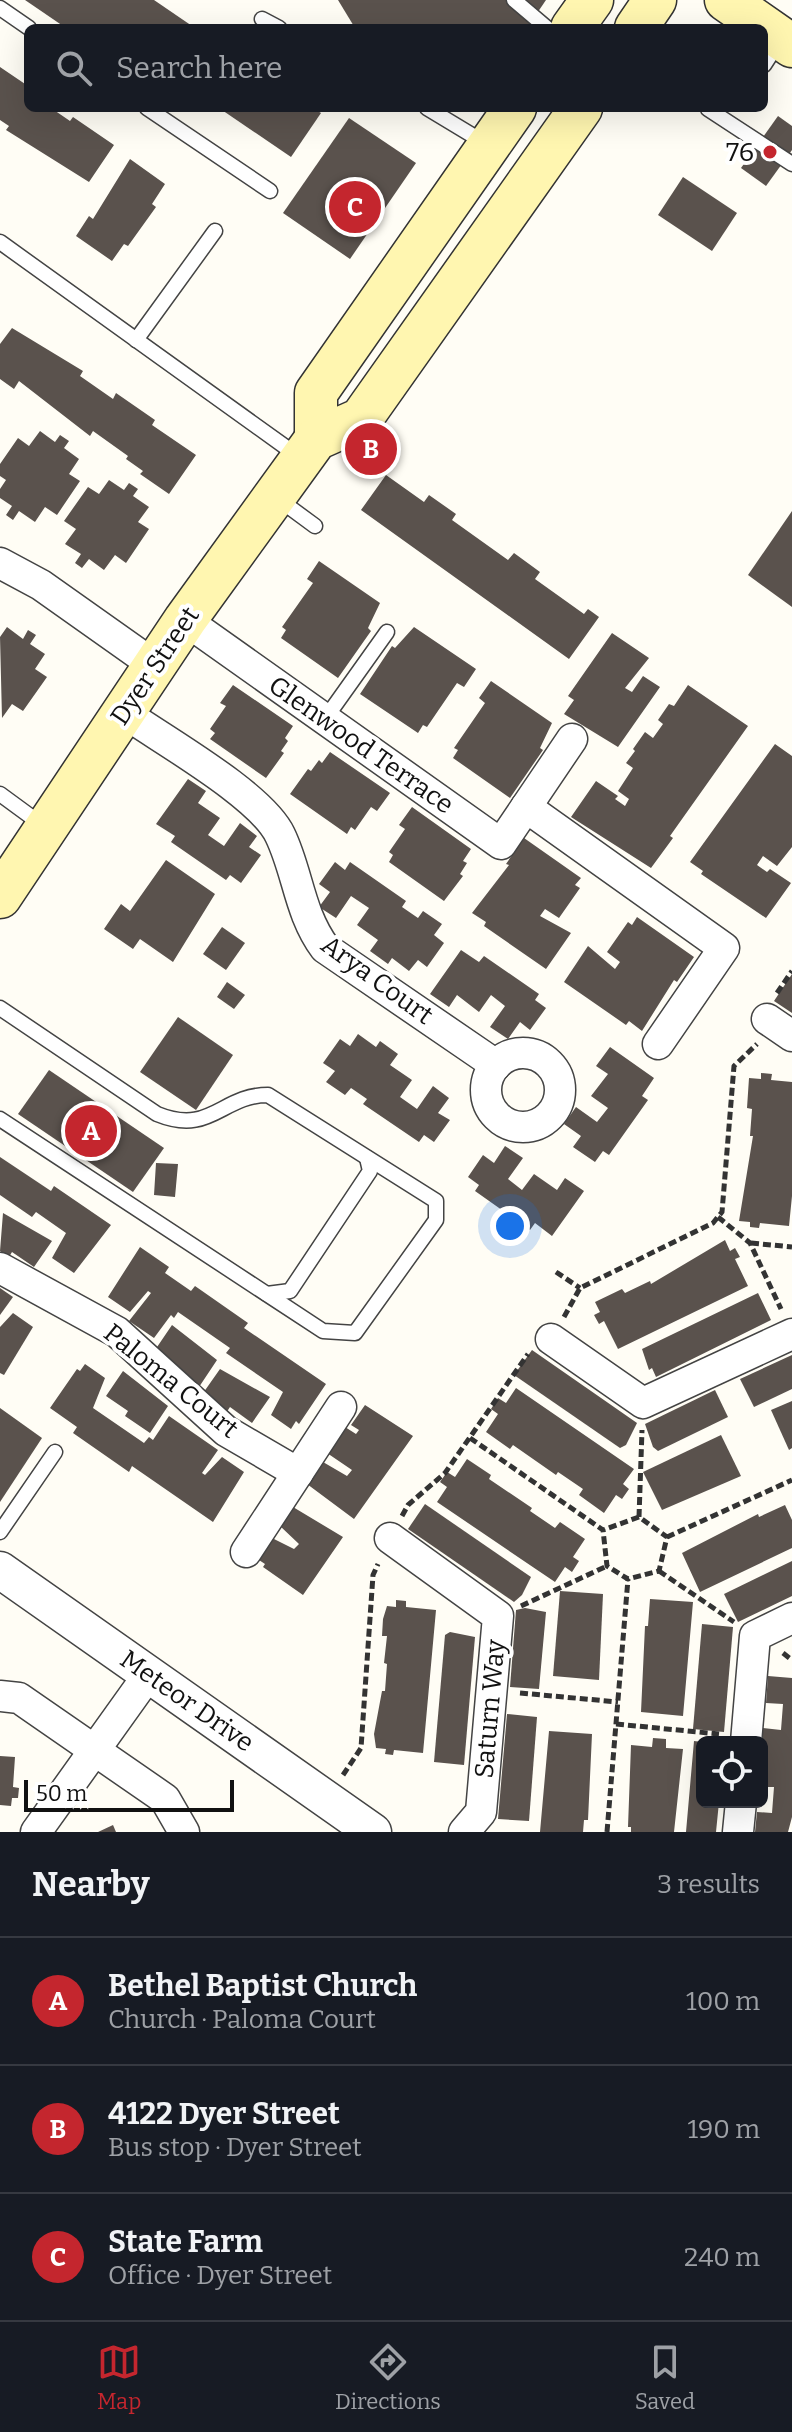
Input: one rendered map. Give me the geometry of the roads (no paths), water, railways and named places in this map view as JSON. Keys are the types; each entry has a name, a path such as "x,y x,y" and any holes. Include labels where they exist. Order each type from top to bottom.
{"main road":[{"path":"575,24 592,0"},
{"path":"639,24 655,0"},
{"path":"726,0 751,24"},
{"path":"309,449 316,393 512,112"},
{"name":"Dyer Street","path":"0,897 154,665 274,496 309,449 361,419 578,112"},
{"path":"375,400 372,363 436,269 432,225"}],"street":[{"path":"0,563 41,585 154,665"},
{"name":"Glenwood Terrace","path":"185,620 501,844 572,739"},
{"name":"Arya Court","path":"123,712 265,811 281,836 310,928 325,948 496,1065"},
{"path":"526,807 724,948 658,1044"},
{"name":"Paloma Court","path":"0,1268 117,1332 226,1431 298,1473"},
{"path":"551,1339 643,1403 789,1327"},
{"path":"246,1552 341,1407"},
{"name":"Saturn Way","path":"390,1538 498,1616 481,1812 464,1832"},
{"name":"Meteor Drive","path":"0,1570 373,1832"},
{"path":"746,1736 755,1636 792,1618"},
{"path":"36,1832 149,1674"},
{"path":"0,1696 19,1698 165,1799 184,1832"},
{"path":"738,1832 740,1808"}],"lane":[{"path":"514,0 542,24"},
{"path":"0,8 24,25"},
{"path":"262,19 271,24"},
{"path":"153,112 270,191"},
{"path":"434,112 488,145"},
{"path":"713,112 792,164"},
{"path":"136,340 215,231"},
{"path":"0,242 136,340 309,449"},
{"path":"274,496 315,526"},
{"path":"325,719 387,632"},
{"path":"0,794 46,828"},
{"path":"0,1008 157,1114 185,1123 219,1114 247,1095 268,1095 436,1201 436,1220 355,1333 323,1331 0,1119"},
{"path":"267,1294 290,1291 370,1171 367,1158"},
{"path":"0,1532 55,1452"}],"place":[{"name":"76","path":"770,152"},
{"name":"State Farm","path":"355,207"},
{"name":"4122 Dyer Street","path":"371,449"},
{"name":"Bethel Baptist Church","path":"91,1131"}]}
